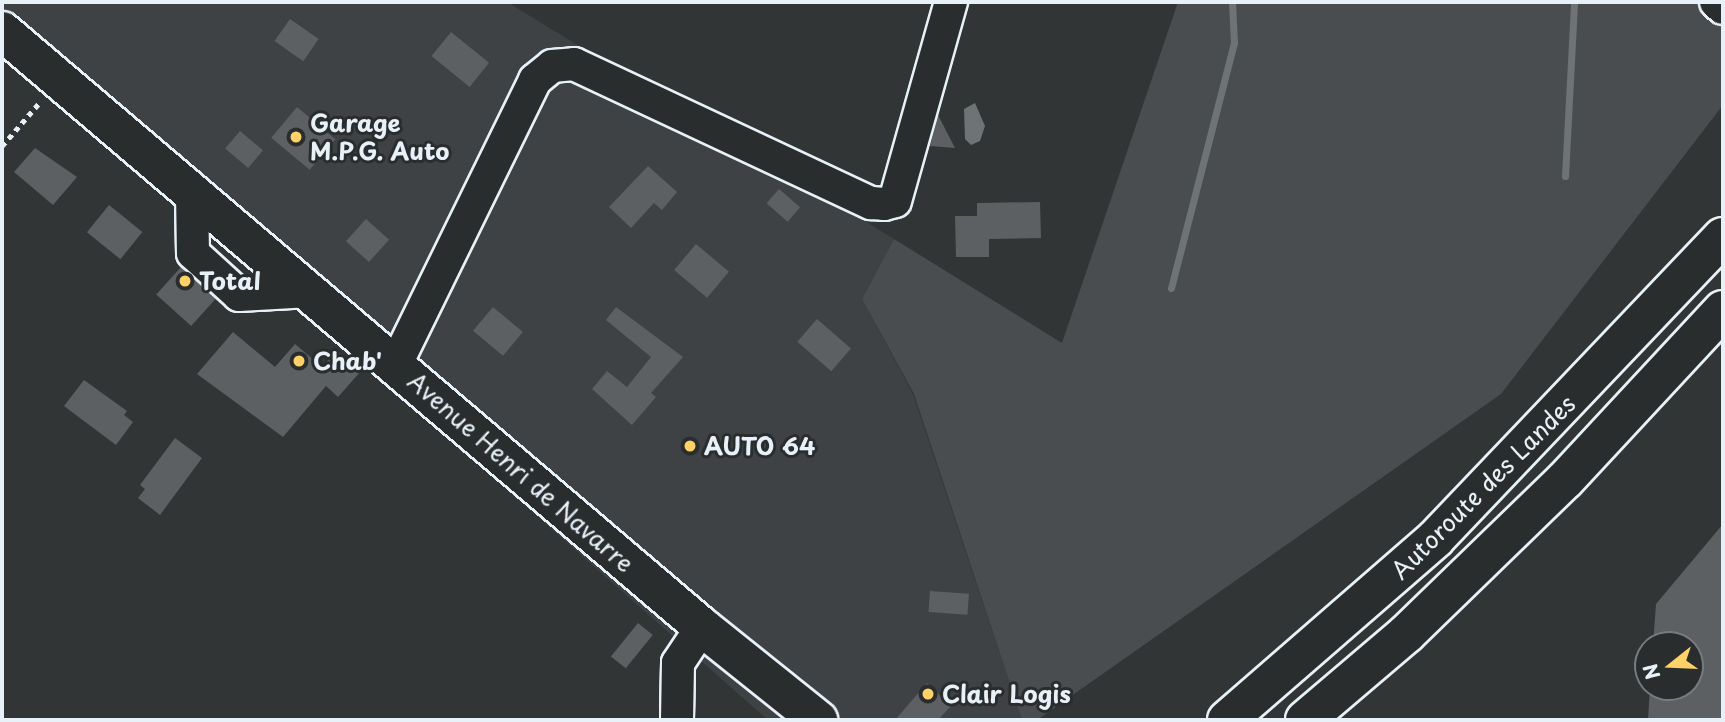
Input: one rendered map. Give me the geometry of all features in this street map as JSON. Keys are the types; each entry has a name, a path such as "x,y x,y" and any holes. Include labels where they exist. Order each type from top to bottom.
{"main road":[{"name":"Avenue Henri de Navarre","path":"2,31 702,627 818,720"},
{"name":"Autoroute des Landes","path":"1227,720 1435,539 1723,237"},
{"name":"Autoroute des Landes","path":"1305,720 1406,634 1556,489 1723,310"}],"street":[{"path":"396,364 536,80 552,66 573,64 871,203 884,204 895,201 951,2"},
{"path":"1716,2 1723,8"},
{"path":"677,720 677,663 702,627"}],"path":[{"path":"2,146 59,80"}],"shaded area":[{"path":"2,2 507,2 894,239 862,299 913,394 1022,720 768,720 180,201 2,51"},
{"path":"1178,2 1723,2 1723,105 1501,394 1037,720 1022,720 914,394 862,299 894,239 1062,343"},
{"path":"975,103 985,126 980,141 971,145 965,139 964,109"}],"building":[{"path":"290,19 319,39 303,61 275,41"},
{"path":"451,32 489,63 470,87 431,56"},
{"name":"Garage M.P.G. Auto","path":"297,107 335,139 310,170 271,138"},
{"path":"938,115 955,148 930,146"},
{"path":"240,131 263,150 248,168 225,149"},
{"path":"35,148 77,177 53,205 14,172"},
{"path":"648,166 677,192 662,210 654,203 631,228 609,207"},
{"path":"779,189 800,207 788,222 767,203"},
{"path":"1040,202 1041,238 989,239 989,257 956,257 955,216 977,216 977,203"},
{"path":"109,205 142,232 120,259 87,232"},
{"path":"366,219 389,240 369,262 346,241"},
{"path":"696,244 729,272 707,298 674,270"},
{"name":"Total","path":"181,267 216,298 191,326 156,294"},
{"path":"493,307 523,332 503,356 473,331"},
{"path":"616,307 683,357 651,393 656,397 632,425 592,389 607,371 627,387 651,357 606,320"},
{"path":"817,319 851,349 831,371 797,342"},
{"path":"233,332 275,367 295,344 322,367 337,351 361,371 338,397 326,386 283,437 197,374"},
{"path":"84,380 127,411 124,415 133,422 116,445 64,406"},
{"path":"175,438 202,458 160,515 138,498 145,489 140,485"},
{"path":"1723,524 1723,720 1648,720 1649,701 1704,701 1704,631 1654,631 1656,604"},
{"path":"930,591 969,594 967,615 929,612"},
{"path":"638,623 653,635 626,668 611,656"},
{"name":"Clair Logis","path":"927,683 951,706 938,720 895,720"}],"waterway":[{"path":"1171,288 1234,43 1232,2"},
{"path":"1565,176 1574,2"}],"place":[{"name":"Garage M.P.G. Auto","path":"296,137"},
{"name":"Total","path":"185,281"},
{"name":"Chab'","path":"299,361"},
{"name":"AUTO 64","path":"690,446"},
{"name":"Clair Logis","path":"928,694"}]}
